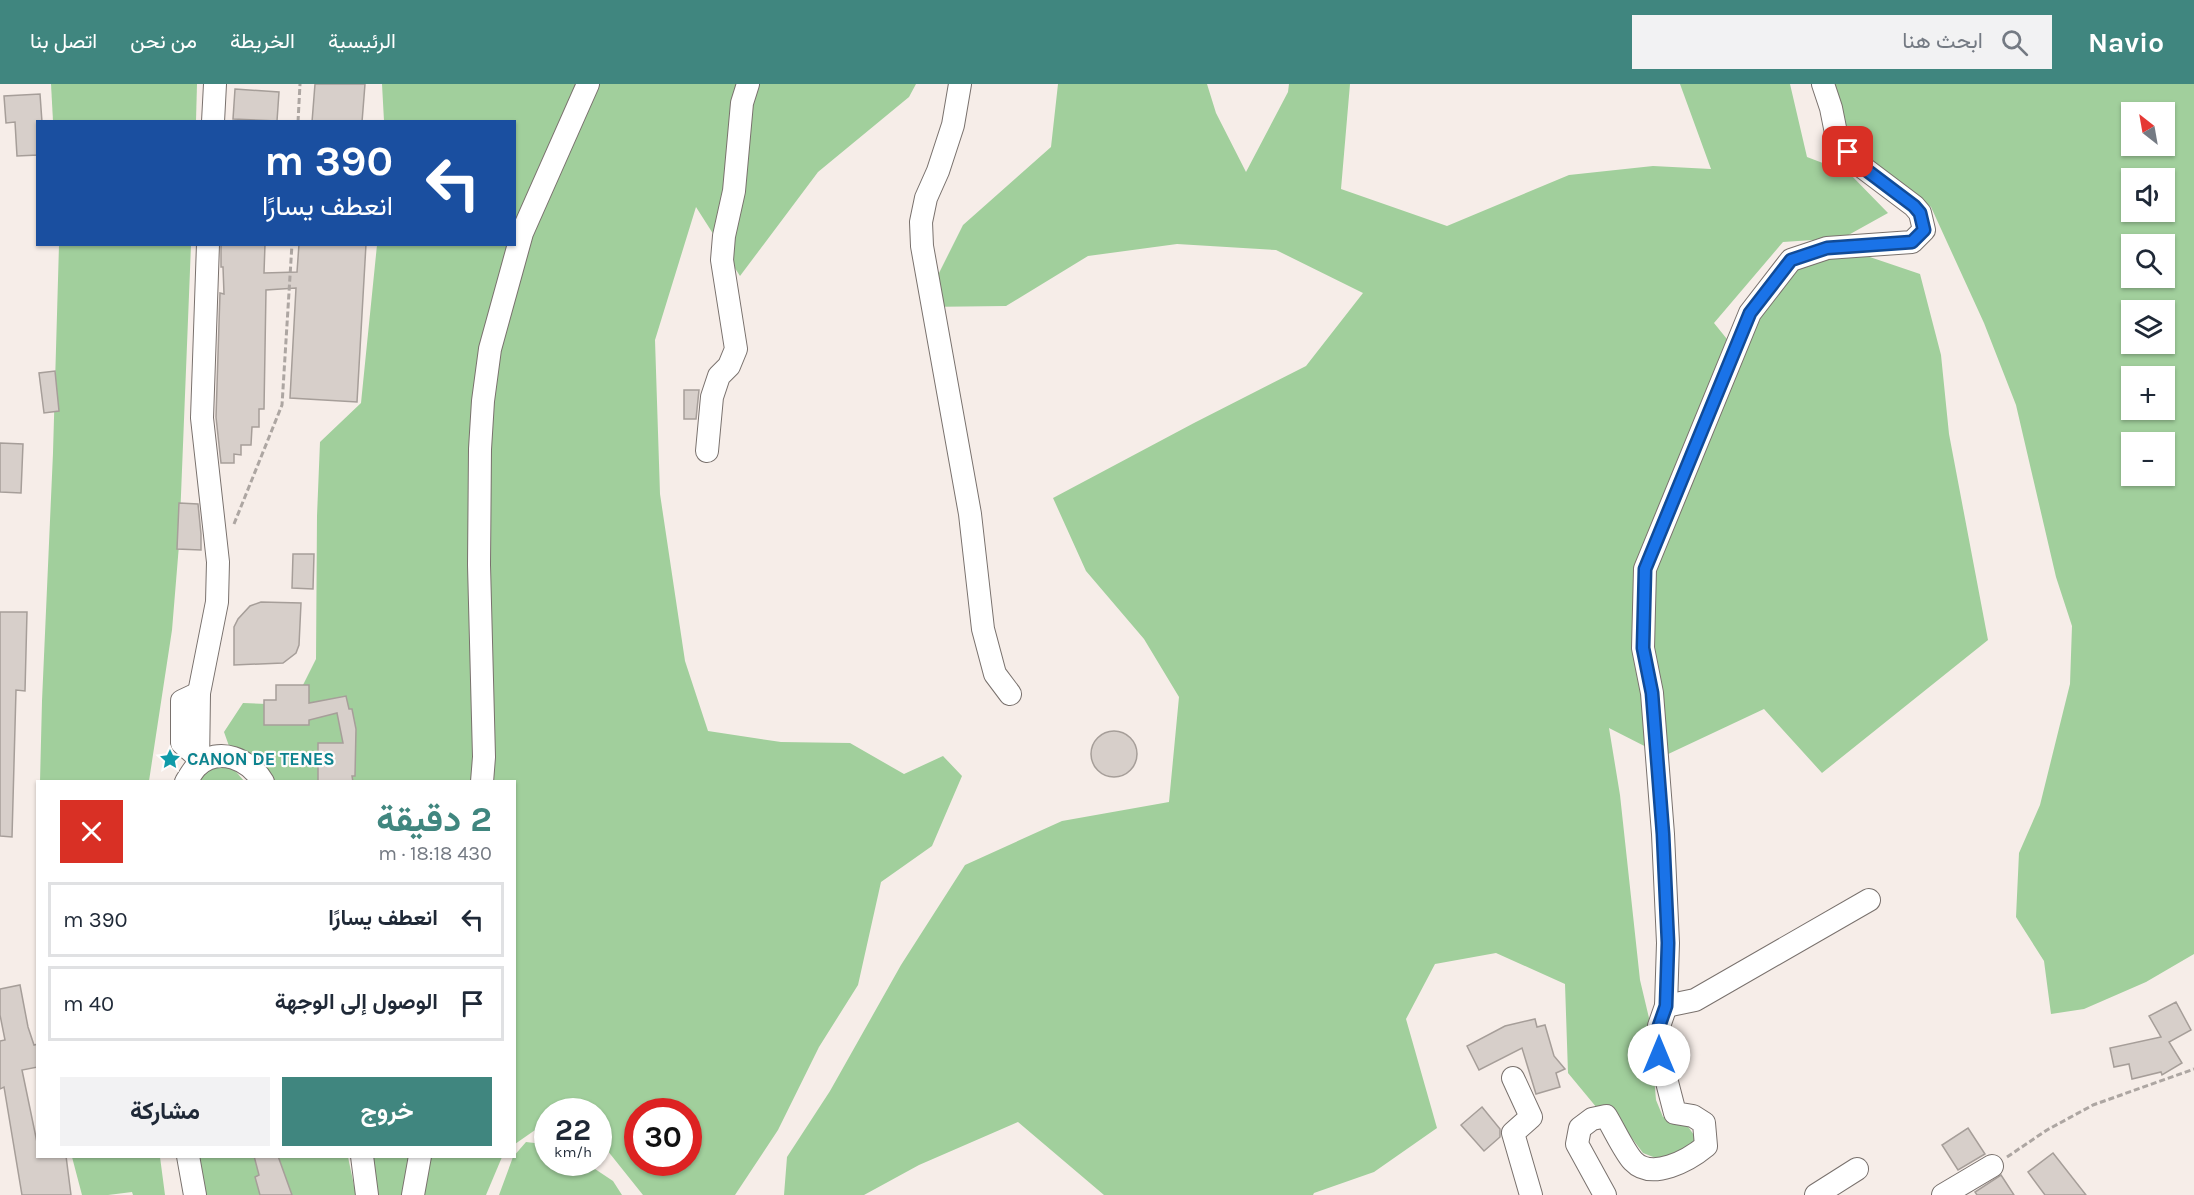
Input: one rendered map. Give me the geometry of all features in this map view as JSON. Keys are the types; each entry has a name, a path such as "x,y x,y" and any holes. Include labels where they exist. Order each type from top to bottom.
{"street":[{"path":"213,120 215,84"},
{"path":"482,780 484,757 479,566 480,449 489,349 522,234 588,84"},
{"path":"707,451 712,397 719,376 729,366 736,349 722,260 724,236 734,191 742,104 748,84"},
{"path":"960,84 953,125 938,171 926,198 921,222 922,246 970,514 983,629 994,674 1010,694"},
{"path":"1605,1195 1577,1144 1580,1128 1592,1119 1606,1116 1634,1162 1649,1169 1665,1168 1697,1154 1706,1146 1704,1123 1693,1116 1675,1113 1659,1055 1659,1026 1666,1006 1668,943 1663,834 1652,693 1643,648 1645,569 1750,313 1791,260 1827,248 1912,242 1924,230 1920,213 1914,206 1857,163 1848,152 1836,134 1823,84"},
{"path":"194,768 199,693 217,602 218,562 213,534 202,418 208,246"},
{"path":"194,768 215,757 226,756 244,761 256,770 262,780"},
{"path":"1666,1006 1695,1000 1869,900"},
{"path":"1513,1078 1531,1117 1513,1133 1531,1195"},
{"path":"188,1158 195,1195"},
{"path":"362,1158 367,1195"},
{"path":"413,1195 420,1158"},
{"path":"1943,1195 1992,1166"},
{"path":"1816,1195 1857,1170"}],"path":[{"path":"298,120 300,84"},
{"path":"231,530 282,405 292,246"},
{"path":"1992,1166 2047,1130 2093,1105 2194,1069"}],"green space":[{"path":"51,84 197,84 196,120 53,120"},
{"path":"382,84 916,84 909,97 818,172 740,276 696,207 655,340 660,494 685,661 708,731 781,742 850,743 904,774 943,756 962,776 932,846 881,882 858,985 819,1047 778,1130 735,1195 643,1195 628,1176 702,1176 702,1098 624,1098 624,1171 612,1156 612,1098 534,1098 534,1131 516,1143 516,780 267,780 252,758 229,746 224,732 243,703 293,705 316,659 320,442 361,403 377,246 516,246 516,120 384,120"},
{"path":"1058,84 1207,84 1216,113 1246,172 1288,92 1289,84 1350,84 1341,189 1447,226 1569,175 1653,166 1711,169 1680,84 1790,84 1807,157 1849,173 1888,213 1843,238 1783,242 1714,323 1735,349 1792,266 1858,253 1920,274 1941,355 1949,434 1988,640 1822,773 1764,709 1664,756 1609,728 1620,795 1640,980 1649,1018 1656,1100 1663,1117 1687,1125 1698,1141 1661,1160 1643,1153 1613,1113 1597,1108 1568,1073 1565,984 1496,953 1435,964 1406,1019 1437,1128 1374,1172 1313,1195 1104,1195 1018,1122 919,1165 864,1195 784,1195 787,1157 830,1091 901,965 965,865 1062,821 1169,802 1179,697 1144,639 1086,571 1053,498 1306,366 1363,293 1276,250 1177,244 1088,256 1006,306 922,307 963,225 1051,147"},
{"path":"1832,84 2194,84 2194,954 2146,982 2084,1009 2051,1014 2044,961 2016,917 2019,853 2040,805 2070,684 2072,626 2056,577 2016,405 1984,323 1931,207 1888,177 1850,140"},
{"path":"59,246 191,246 179,545 172,630 149,780 40,780"},
{"path":"215,765 232,767 243,780 197,780"},
{"path":"526,1142 534,1143 534,1176 606,1176 613,1181 622,1195 499,1195 513,1158 516,1158 516,1154"},
{"path":"72,1158 160,1158 165,1195 133,1195 132,1192 82,1195"},
{"path":"196,1158 348,1158 356,1195 201,1195"},
{"path":"371,1158 502,1158 486,1195 377,1195"}],"building":[{"path":"315,84 365,84 362,120 312,120"},
{"path":"235,89 279,92 277,120 233,119"},
{"path":"40,94 42,120 36,120 36,155 17,156 15,122 6,123 4,96"},
{"path":"221,246 265,246 264,273 297,272 299,246 366,246 357,402 290,398 296,288 266,290 264,409 259,409 259,427 252,427 251,445 241,445 241,455 234,454 234,463 221,463 216,417 220,293 224,294 223,267 221,267"},
{"path":"55,371 59,411 44,413 39,373"},
{"path":"684,390 699,390 696,419 684,419"},
{"path":"0,443 23,444 21,493 0,492"},
{"path":"179,503 198,504 201,550 177,549"},
{"path":"293,554 314,554 313,589 292,588"},
{"path":"261,602 301,603 299,645 296,653 283,663 234,665 234,627 250,606"},
{"path":"0,612 27,612 25,691 16,690 12,837 0,836"},
{"path":"276,685 309,685 309,703 346,696 349,709 352,709 356,729 355,776 352,776 353,780 318,780 318,743 343,743 337,713 309,720 309,725 264,725 264,700 276,700"},
{"path":"1114,731 1130,738 1137,754 1130,770 1114,777 1098,770 1091,754 1098,738"},
{"path":"20,985 28,1027 34,1045 36,1044 36,1067 22,1070 36,1137 36,1158 66,1158 71,1195 22,1195 4,1087 0,1089 0,1041 5,1040 0,1015 0,989"},
{"path":"2176,1002 2191,1030 2169,1042 2182,1063 2162,1075 2161,1072 2132,1079 2129,1064 2114,1067 2110,1048 2161,1037 2149,1016"},
{"path":"1535,1019 1537,1027 1545,1025 1554,1056 1565,1069 1556,1073 1560,1087 1536,1094 1522,1048 1479,1070 1467,1046 1505,1026"},
{"path":"1482,1107 1500,1129 1500,1137 1484,1151 1461,1125"},
{"path":"1968,1128 1985,1154 1958,1170 1942,1145"},
{"path":"2053,1153 2086,1195 2045,1195 2028,1172"},
{"path":"255,1158 279,1158 292,1195 260,1195 255,1177 259,1175"},
{"path":"2001,1175 2014,1195 1977,1195 1975,1192"}],"place":[{"name":"CANON DE TENES","path":"170,759"}],"route":[{"path":"1659,1055 1659,1026 1666,1006 1668,943 1663,834 1652,693 1643,648 1645,569 1750,313 1791,260 1827,248 1912,242 1924,230 1920,213 1914,206 1857,163 1848,152"}]}
